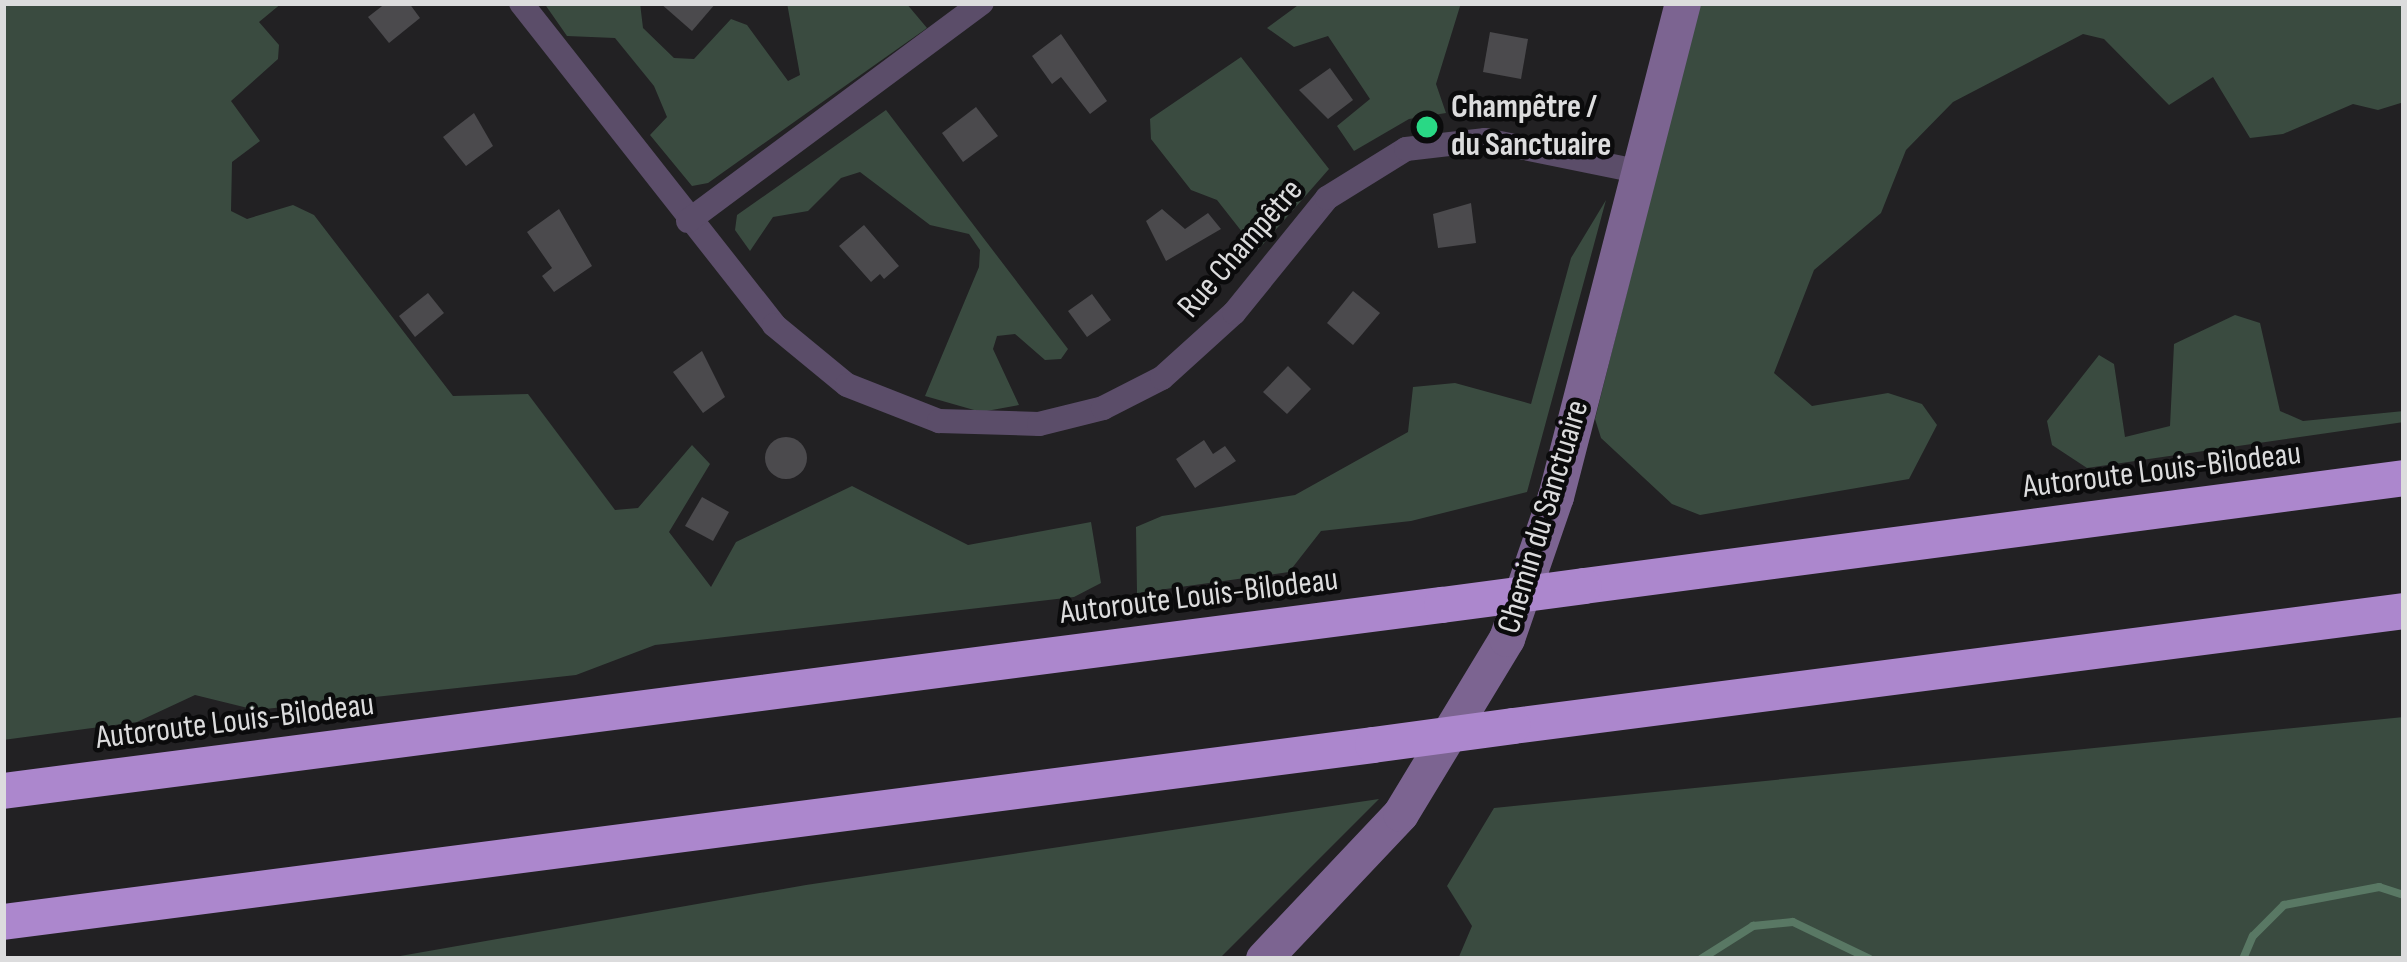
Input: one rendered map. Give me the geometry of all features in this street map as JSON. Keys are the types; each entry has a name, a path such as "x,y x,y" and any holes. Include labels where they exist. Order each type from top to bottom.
{"highway":[{"name":"Autoroute Louis-Bilodeau","path":"3,791 2404,478"},
{"path":"3,922 2404,610"}],"street":[{"name":"Rue Champêtre","path":"521,3 774,325 847,385 923,416 1005,427 1087,413 1162,378 1234,314 1327,198 1406,149 1485,140 1637,171"},
{"path":"688,221 982,3"},
{"name":"Chemin du Sanctuaire","path":"1264,959 1401,814 1508,639 1556,497 1683,3"}],"green space":[{"path":"3,3 282,3 259,22 279,45 278,59 231,101 260,141 232,162 231,211 247,219 293,205 314,215 453,396 528,394 615,510 638,508 692,445 710,464 669,532 711,587 736,542 852,486 968,545 1091,522 1101,583 1074,597 655,645 576,675 256,710 195,695 137,722 3,740"},
{"path":"544,3 640,3 643,28 674,58 694,59 731,19 747,25 788,81 800,75 787,3 906,3 927,28 708,183 692,186 650,135 667,117 654,86 615,38 567,36"},
{"path":"1301,3 1461,3 1436,84 1446,113 1409,119 1354,151 1337,126 1370,99 1328,36 1294,47 1267,28"},
{"path":"1699,3 2404,3 2404,102 2378,110 2353,104 2283,134 2250,138 2213,77 2169,105 2104,39 2083,34 1953,102 1906,150 1881,213 1814,270 1774,373 1812,406 1888,393 1922,404 1937,425 1909,479 1700,515 1672,504 1601,438 1595,419"},
{"path":"1241,57 1329,169 1257,251 1217,200 1191,190 1151,139 1150,119"},
{"path":"886,110 1068,349 1061,359 1045,360 1015,334 997,336 993,349 1019,405 981,412 925,396 979,267 980,250 969,234 930,225 860,172 841,178 808,211 773,217 750,251 735,230 737,215"},
{"path":"1606,200 1527,492 1411,521 1321,531 1289,572 1137,593 1136,527 1162,516 1295,495 1408,432 1413,387 1455,383 1531,404 1571,258"},
{"path":"2235,315 2260,323 2280,411 2303,421 2404,411 2404,422 2087,468 2052,445 2047,421 2099,355 2114,364 2125,437 2170,426 2174,344"},
{"path":"2404,717 2404,959 1458,959 1472,926 1447,886 1494,808"},
{"path":"1379,799 1219,959 383,959 806,885"}],"building":[{"path":"386,3 409,3 420,18 389,43 368,17"},
{"path":"660,3 716,3 692,31"},
{"path":"1490,32 1528,39 1521,79 1483,72"},
{"path":"1061,34 1107,101 1090,114 1061,77 1052,84 1032,56"},
{"path":"1330,68 1353,100 1328,119 1299,90"},
{"path":"976,107 998,136 963,162 942,133"},
{"path":"474,113 493,146 466,166 443,137"},
{"path":"1471,203 1476,243 1438,248 1433,214"},
{"path":"559,209 592,266 554,292 542,276 552,268 527,232"},
{"path":"1162,209 1185,229 1208,213 1221,229 1166,261 1146,221"},
{"path":"864,225 899,266 884,279 880,274 871,282 839,246"},
{"path":"1353,291 1380,313 1353,345 1327,323"},
{"path":"428,293 444,313 415,337 399,316"},
{"path":"1092,294 1111,320 1087,337 1068,311"},
{"path":"702,351 725,397 703,413 673,372"},
{"path":"1288,366 1311,389 1287,414 1263,392"},
{"path":"786,437 801,443 807,458 801,473 786,479 771,473 765,458 771,443"},
{"path":"1204,440 1213,454 1225,446 1236,461 1195,488 1176,459"},
{"path":"702,497 729,512 713,541 685,526"}],"waterway":[{"path":"2243,959 2253,936 2284,905 2379,887 2404,895"},
{"path":"1701,959 1753,926 1793,922 1870,959"}],"place":[{"name":"Champêtre / du Sanctuaire","path":"1427,127"}]}
